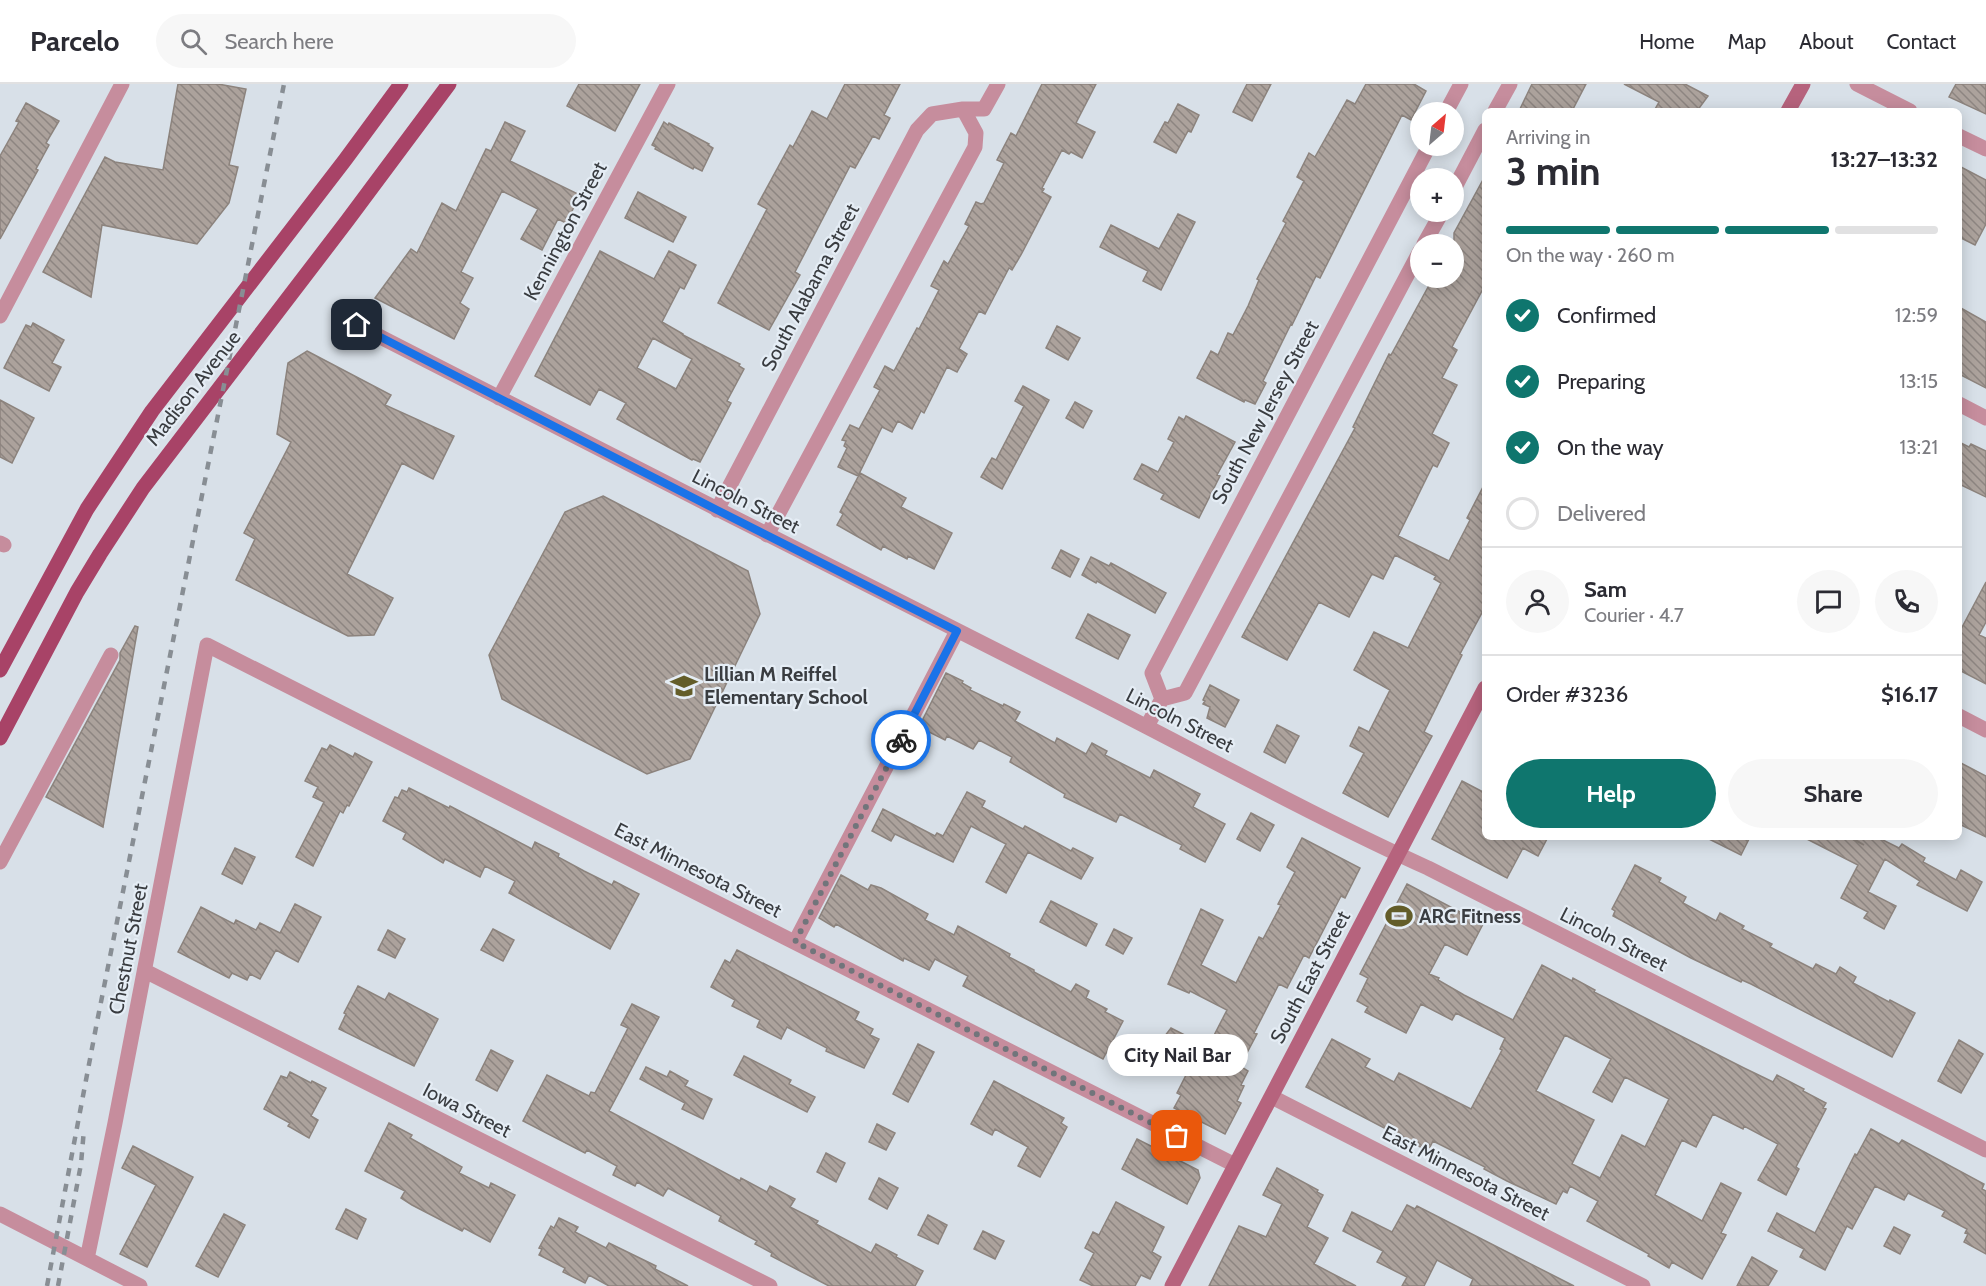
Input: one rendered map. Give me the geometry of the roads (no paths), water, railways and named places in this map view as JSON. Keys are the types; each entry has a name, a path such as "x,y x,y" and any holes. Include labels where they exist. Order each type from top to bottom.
{"main road":[{"name":"Madison Avenue","path":"0,670 87,509 130,442 401,84"},
{"name":"Madison Avenue","path":"0,738 77,592 143,488 449,84"},
{"path":"1790,108 1803,84"},
{"name":"South East Street","path":"1172,1286 1482,694"}],"street":[{"path":"0,316 122,84"},
{"name":"Kennington Street","path":"499,398 668,84"},
{"name":"South Alabama Street","path":"717,510 917,130 932,114 984,109 998,84"},
{"path":"1451,102 1461,84"},
{"path":"1497,108 1510,84"},
{"path":"1857,84 1905,108"},
{"path":"767,535 975,147 976,133 963,110"},
{"path":"1464,170 1482,136"},
{"path":"1962,137 1986,149"},
{"name":"South New Jersey Street","path":"1161,699 1152,673 1424,156"},
{"path":"1147,726 1161,699 1185,693 1410,270"},
{"name":"Lincoln Street","path":"357,325 1398,855 1986,1150"},
{"path":"1962,406 1986,418"},
{"path":"795,942 957,631"},
{"name":"East Minnesota Street","path":"207,645 1235,1166"},
{"name":"Chestnut Street","path":"87,1259 207,645"},
{"path":"0,862 111,655"},
{"path":"1962,717 1986,729"},
{"name":"Iowa Street","path":"145,971 770,1286"},
{"name":"East Minnesota Street","path":"1272,1097 1643,1286"},
{"path":"0,1214 140,1286"}],"railway":[{"path":"47,1286 97,1022 284,84"},
{"path":"58,1286 81,1164 84,1129"}],"place":[{"name":"Lillian M Reiffel Elementary School","path":"684,686"},
{"name":"ARC Fitness","path":"1399,916"},
{"name":"City Nail Bar","path":"1177,1136"}]}
